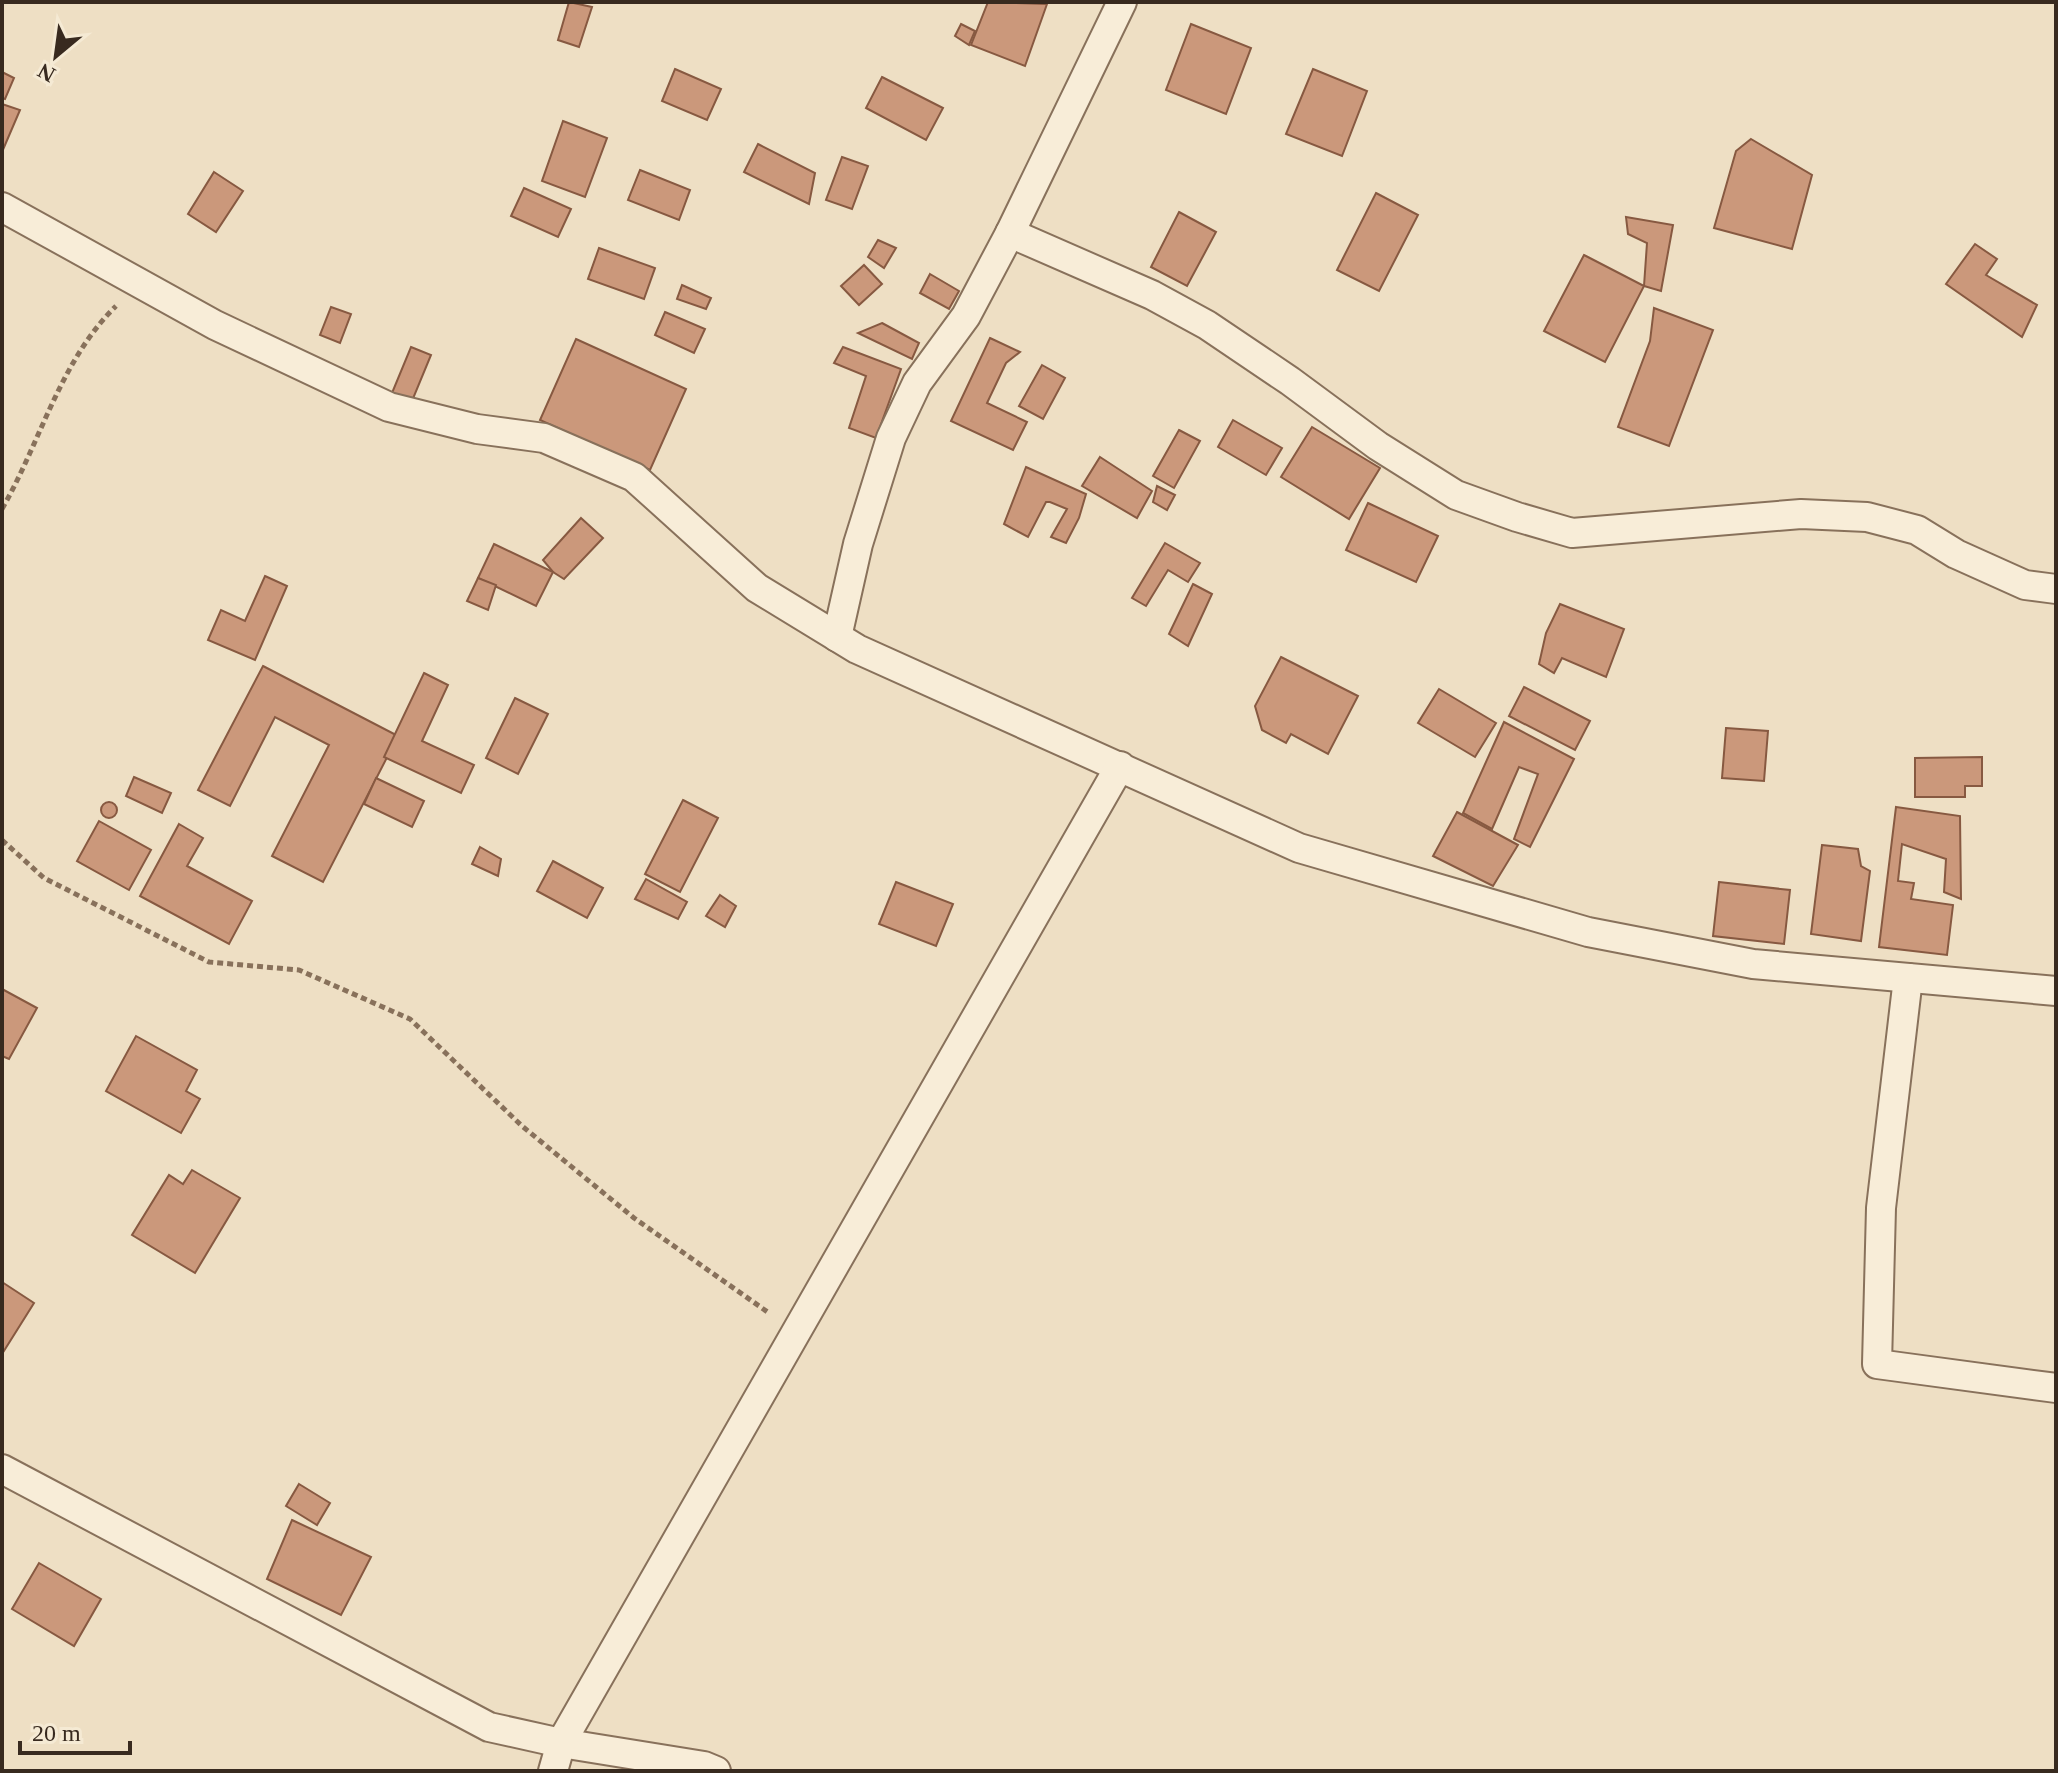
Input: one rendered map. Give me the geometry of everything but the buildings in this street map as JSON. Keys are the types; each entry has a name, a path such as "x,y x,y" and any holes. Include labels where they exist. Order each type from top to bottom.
{"street":[{"path":"837,637 858,544 891,438 917,383 966,316 1010,233 1122,2"},
{"path":"2,207 215,325 389,407 477,429 544,438 634,477 757,588 857,649 1299,848 1588,932 1753,964 2056,991"},
{"path":"1010,233 1152,295 1207,325 1378,446 1456,495 1517,517 1572,533 1801,514 1867,517 1917,530 1956,554 2025,585 2056,589"},
{"path":"553,1771 561,1743 1120,766"},
{"path":"1908,978 1881,1208 1877,1364 2056,1388"},
{"path":"2,1469 489,1727 561,1743 704,1766 716,1771"}],"path":[{"path":"2,509 70,367 96,326 116,305 126,302"},
{"path":"2,840 44,878 209,962 299,970 410,1019 522,1126 634,1218 796,1333"}]}
